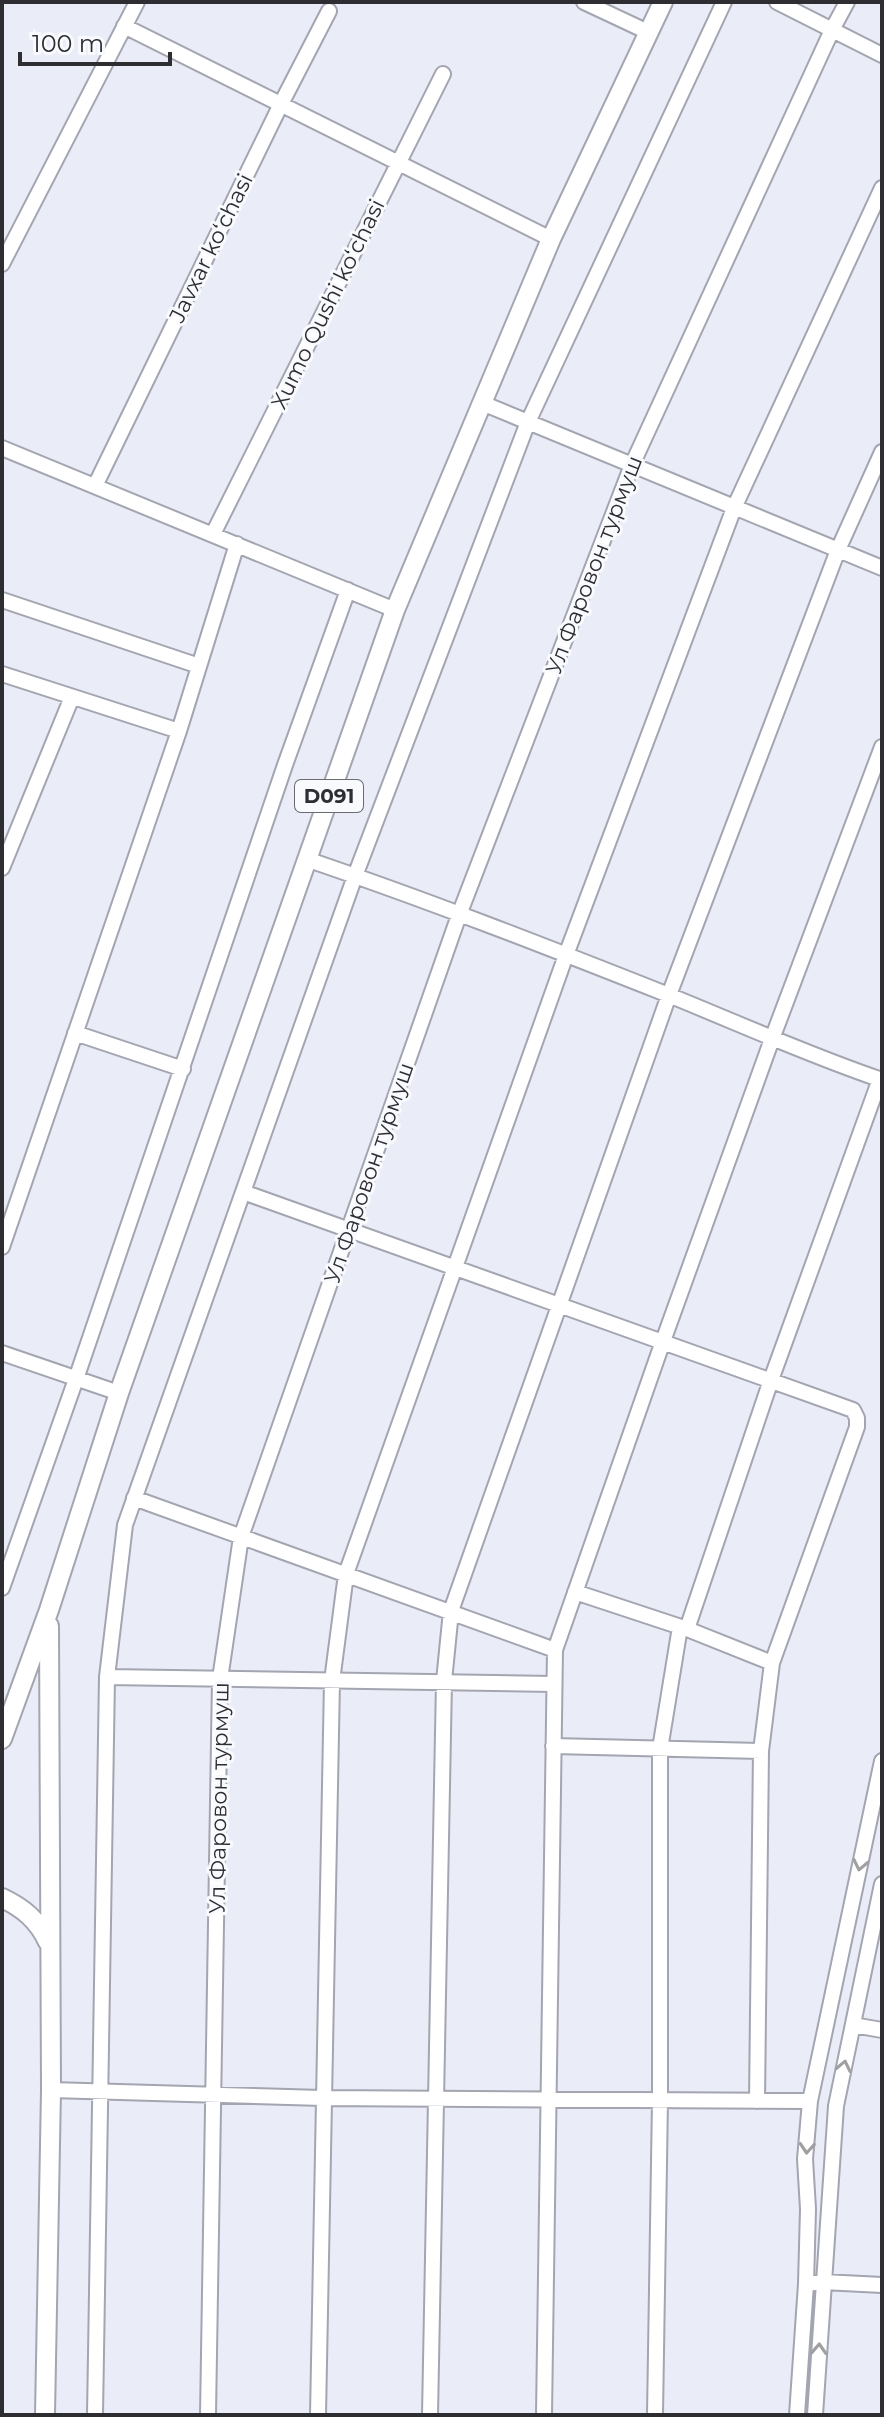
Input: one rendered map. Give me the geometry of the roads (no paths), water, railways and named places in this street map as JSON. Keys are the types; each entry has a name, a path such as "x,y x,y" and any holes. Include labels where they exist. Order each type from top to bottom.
{"main road":[{"name":"D091","path":"2,1739 49,1610 119,1393 395,610 551,239 663,2"},
{"path":"45,2415 51,2090 49,1610"},
{"path":"2,1898 21,1908 37,1923 50,1946"}],"street":[{"path":"2,264 137,2"},
{"path":"584,2 648,32"},
{"path":"95,2415 107,1677 125,1525 355,876 528,422 724,2"},
{"path":"777,2 882,55"},
{"name":"Ул Фаровон турмуш","path":"208,2415 220,1679 241,1537 459,915 632,465 847,2"},
{"name":"Javxar koʻchasi","path":"95,486 329,11"},
{"path":"124,26 551,239"},
{"name":"Xumo Qushi koʻchasi","path":"213,534 443,74"},
{"path":"318,2415 332,1681 346,1574 566,955 734,508 882,188"},
{"path":"482,403 882,568"},
{"path":"2,448 395,610"},
{"path":"430,2415 444,1681 451,1611 669,995 838,550 882,452"},
{"path":"2,1247 179,731 237,544"},
{"path":"2,1588 348,590"},
{"path":"2,600 199,666"},
{"path":"2,674 179,731"},
{"path":"2,868 72,697"},
{"path":"544,2415 555,1650 772,1039 882,747"},
{"path":"306,859 566,955 772,1039 881,1079 683,1628 660,1749 660,2100 655,2415"},
{"path":"75,1033 183,1069"},
{"path":"243,1192 853,1410 857,1427 772,1663 761,1751 757,2101"},
{"path":"2,1353 119,1393"},
{"path":"134,1498 555,1650"},
{"path":"575,1592 683,1628 772,1663"},
{"path":"107,1677 553,1684"},
{"path":"553,1746 761,1751"},
{"path":"797,2415 806,2284 808,2209 805,2159 810,2101 882,1761"},
{"path":"815,2415 836,2106 882,1884"},
{"path":"853,2025 882,2030"},
{"path":"51,2090 322,2098 810,2101"},
{"path":"806,2284 882,2285"}]}
